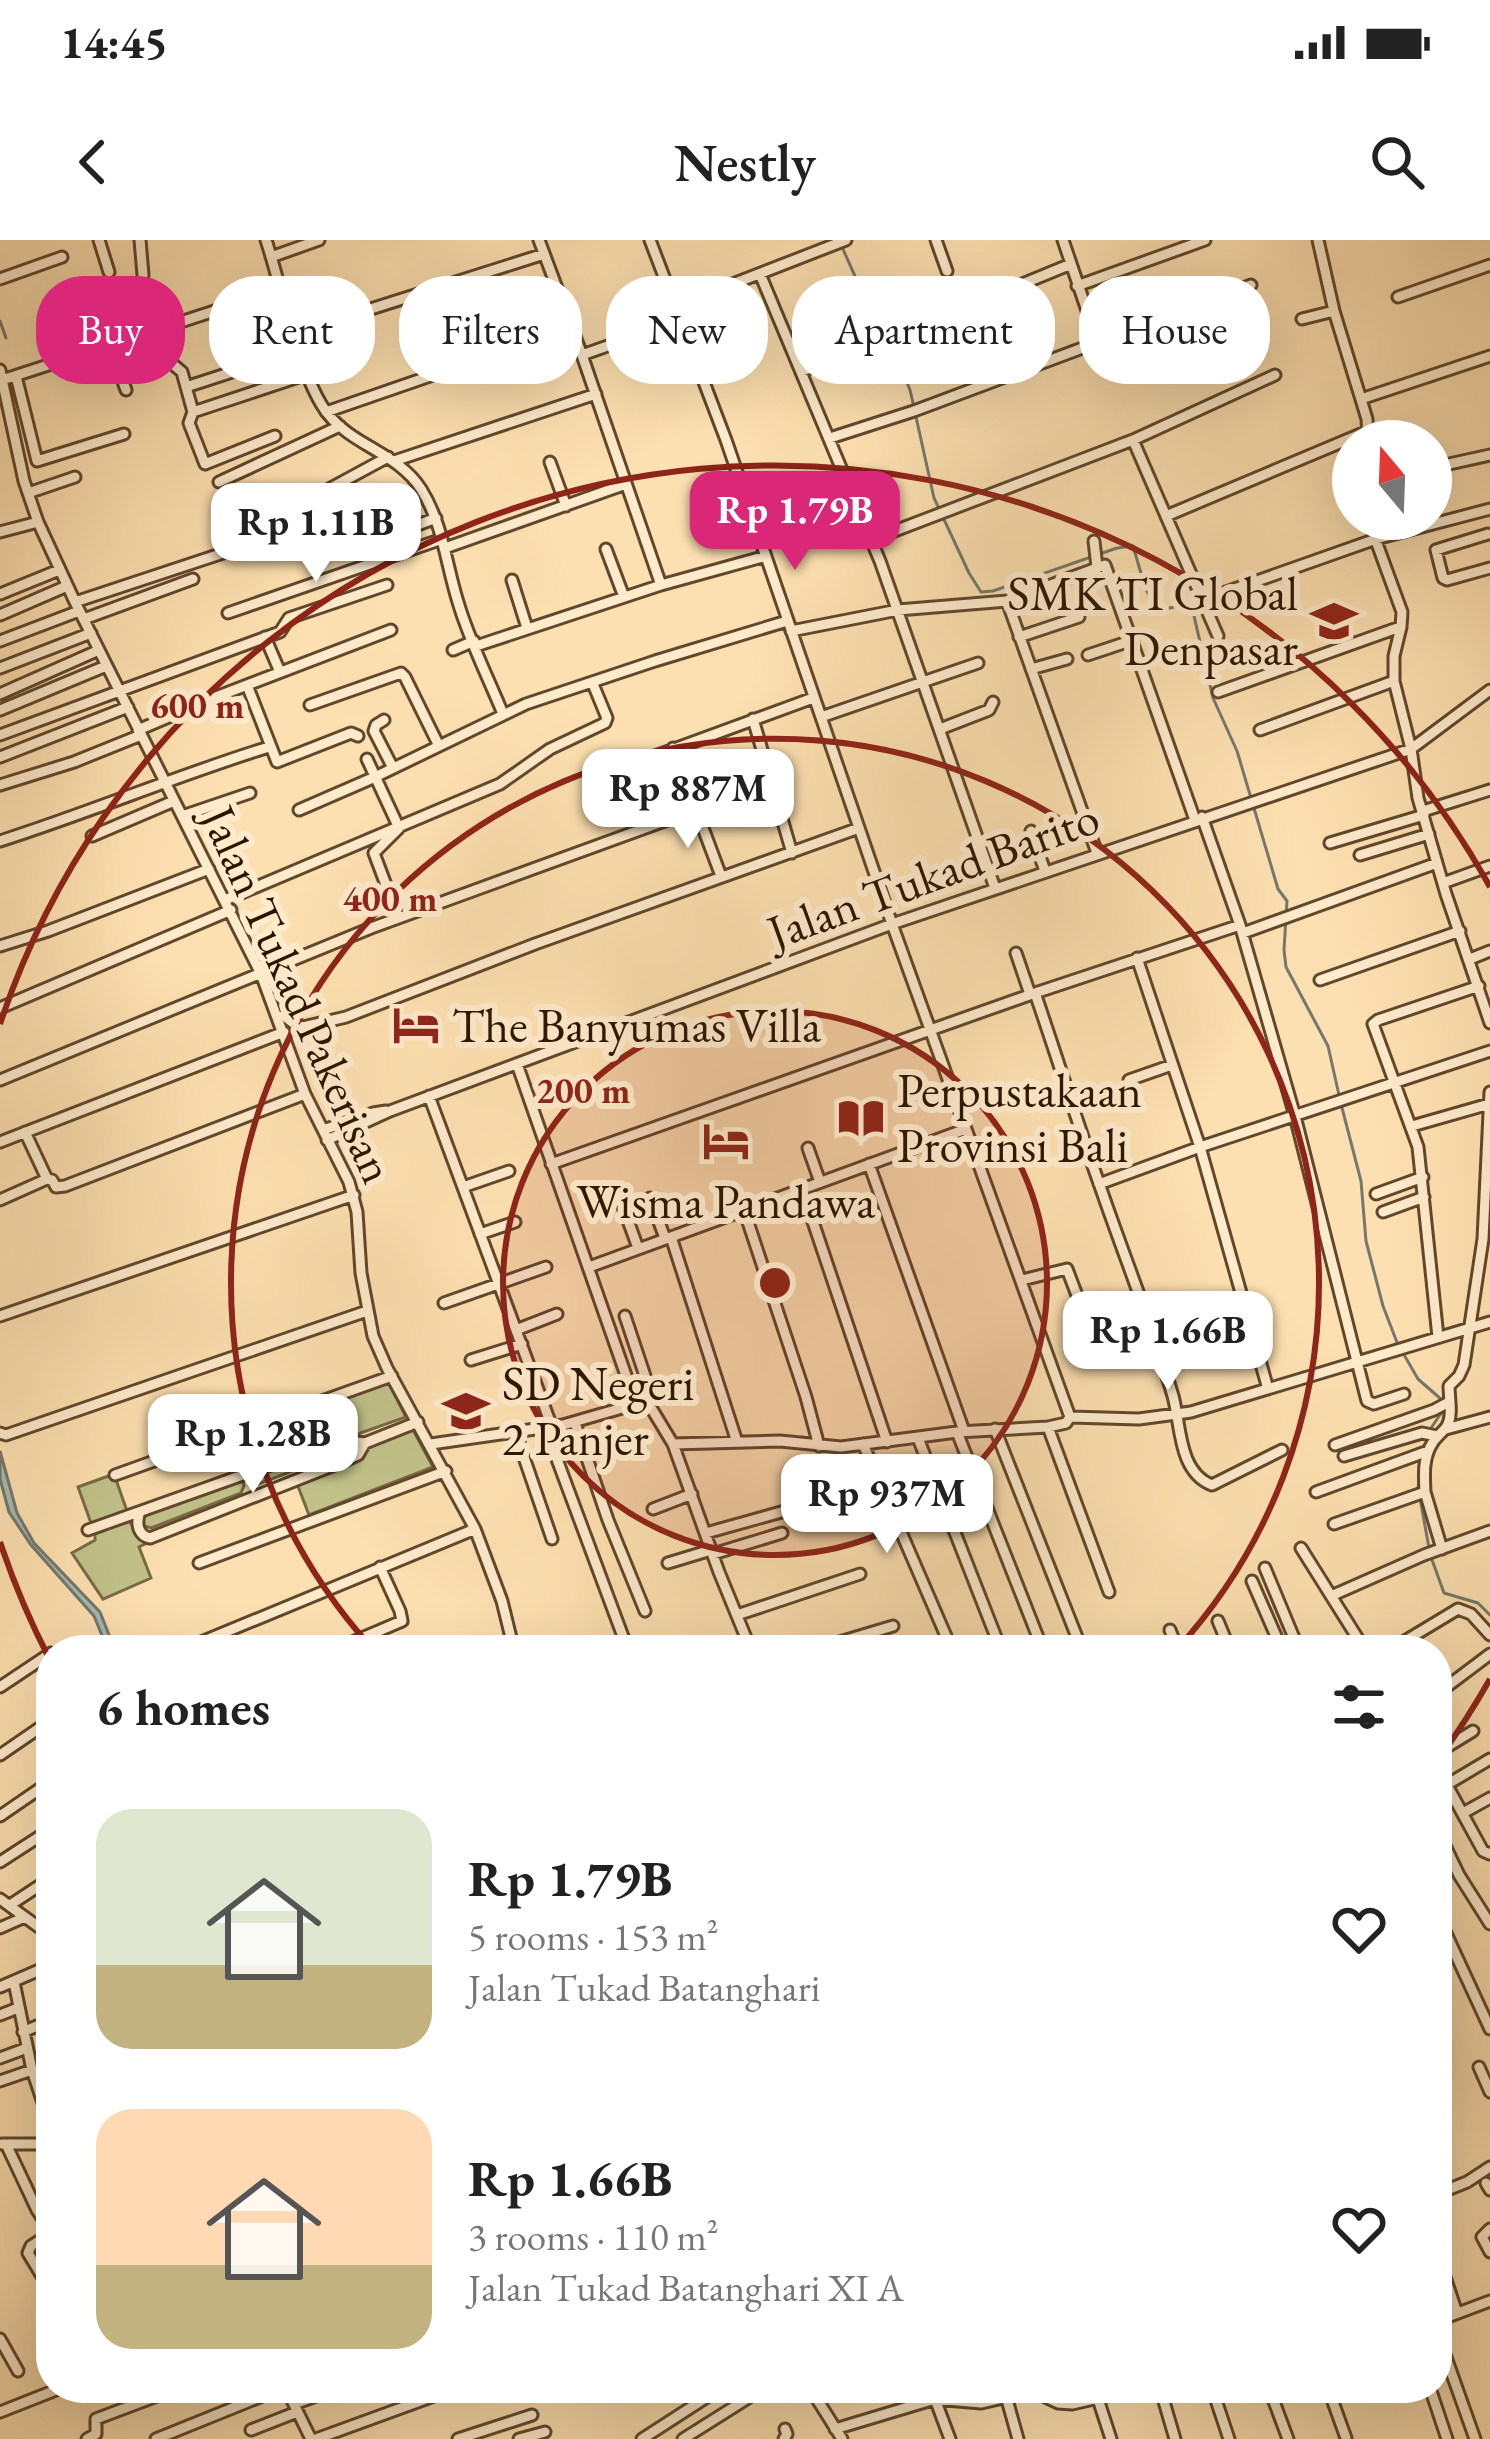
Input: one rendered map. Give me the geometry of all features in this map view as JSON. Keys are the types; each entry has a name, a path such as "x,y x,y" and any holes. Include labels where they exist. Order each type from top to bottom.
{"street":[{"path":"99,240 109,272"},
{"path":"140,240 143,275"},
{"path":"266,240 277,276"},
{"path":"272,256 319,240"},
{"path":"539,240 552,276"},
{"path":"650,240 664,276"},
{"path":"755,276 846,240"},
{"path":"936,240 947,271"},
{"path":"1063,240 1079,289"},
{"path":"1078,286 1205,240"},
{"path":"1318,240 1365,420"},
{"path":"375,308 544,254"},
{"path":"0,279 62,257"},
{"path":"1042,276 1071,264"},
{"path":"1398,297 1490,265"},
{"path":"760,274 792,347"},
{"path":"1302,319 1334,311"},
{"path":"606,347 582,355 661,585"},
{"path":"830,438 1079,350"},
{"path":"1361,399 1490,356"},
{"path":"1,375 36,370"},
{"name":"Jalan Tukad Pakerisan","path":"1,375 4,405 38,522 261,974 305,1094 354,1195 367,1311 379,1350 418,1422 435,1443 475,1529 510,1635"},
{"path":"871,540 1133,440 1275,375"},
{"path":"16,376 37,461"},
{"path":"186,387 209,380"},
{"path":"185,383 193,412 189,424 205,464 275,436"},
{"path":"124,384 126,390"},
{"path":"193,412 278,384"},
{"path":"313,384 326,412 340,426 391,459 421,489 436,518 457,600 503,714"},
{"path":"326,412 406,384"},
{"path":"704,384 1070,1417"},
{"path":"808,384 898,610 995,888"},
{"path":"0,641 299,529 304,502 391,459 596,394"},
{"path":"219,482 340,426"},
{"path":"21,467 124,434"},
{"path":"1133,440 1218,636"},
{"path":"1166,515 1332,450"},
{"path":"1452,463 1490,454"},
{"path":"550,462 566,506"},
{"path":"28,494 75,477"},
{"path":"228,613 626,484"},
{"path":"1452,519 1490,509"},
{"path":"352,550 436,518"},
{"path":"0,532 38,522"},
{"path":"1488,534 1436,550 1447,580 1490,568"},
{"path":"1203,600 1373,540"},
{"path":"1376,540 1402,611 1394,681 1424,813 1443,883 1488,1003 1490,1023"},
{"path":"606,549 624,597"},
{"path":"453,650 766,556"},
{"path":"298,810 503,714 655,661 789,626 898,610 1007,602 1097,556 1109,571 1241,929 1368,1403 1404,1394"},
{"path":"0,594 59,570"},
{"path":"80,611 193,580"},
{"path":"512,580 527,628"},
{"path":"0,735 282,631 289,618 387,585"},
{"path":"0,615 67,586"},
{"path":"1007,602 1097,853"},
{"path":"1019,637 1079,617"},
{"path":"1218,692 1401,627"},
{"path":"0,785 74,762 164,718 392,630"},
{"path":"0,668 91,633"},
{"path":"265,637 280,672"},
{"path":"1088,655 1133,640"},
{"path":"0,694 99,650"},
{"path":"1031,669 1066,659"},
{"path":"821,717 978,663"},
{"path":"0,710 106,666"},
{"path":"310,705 400,673 438,744"},
{"path":"1259,730 1394,681"},
{"path":"0,1008 500,784 550,749 604,723 607,718 593,684"},
{"path":"248,685 275,760 351,733 358,736"},
{"name":"Jalan Tukad Barito","path":"325,1135 892,924 1411,749 1490,690"},
{"path":"644,760 814,698"},
{"path":"940,729 989,710 994,702"},
{"path":"0,757 128,707"},
{"path":"753,719 792,853"},
{"path":"384,720 374,731 393,768"},
{"path":"0,842 269,746"},
{"path":"674,748 721,876"},
{"path":"367,759 399,828"},
{"path":"1330,843 1490,790"},
{"path":"182,816 250,794"},
{"path":"0,1080 398,917 736,795"},
{"path":"92,836 174,801"},
{"path":"398,917 374,853 399,828"},
{"path":"279,1017 303,1027 346,1017 860,828"},
{"path":"1031,831 1046,871"},
{"path":"1360,855 1430,834"},
{"path":"551,1164 1033,993 1137,958 1283,918 1437,863"},
{"path":"1443,883 1490,866"},
{"path":"0,946 209,869"},
{"path":"1320,980 1460,931"},
{"path":"1469,959 1490,951"},
{"path":"1016,953 1153,1333 1183,1449 1209,1485 1282,1450"},
{"path":"1137,958 1200,1147 1268,1389"},
{"path":"1438,1337 1423,1178 1412,1126 1374,1022 1479,986"},
{"path":"0,1142 284,1032"},
{"path":"1099,1184 1490,1051"},
{"path":"517,1064 641,1404 654,1410 673,1444 746,1635"},
{"path":"1129,1080 1172,1065"},
{"path":"0,1200 47,1179 65,1186 305,1094"},
{"path":"430,1096 623,1635"},
{"path":"1316,1492 1423,1452 1439,1434 1449,1386 1462,1372 1486,1237 1490,1098 1412,1126"},
{"path":"589,1267 966,1129"},
{"path":"25,1132 47,1179"},
{"path":"808,1148 820,1182"},
{"path":"869,1164 960,1431 1037,1635"},
{"path":"463,1187 509,1171"},
{"path":"1376,1194 1423,1178"},
{"path":"802,1189 886,1442"},
{"path":"0,1316 354,1195"},
{"path":"1383,1212 1424,1197"},
{"path":"650,1198 737,1442"},
{"path":"622,1204 638,1248"},
{"path":"744,1210 819,1446"},
{"path":"481,1234 515,1222"},
{"path":"444,1303 545,1267"},
{"path":"1022,1280 1067,1269 1089,1327"},
{"path":"0,1432 6,1435 367,1311"},
{"path":"516,1330 556,1314"},
{"path":"435,1443 575,1423 641,1404 650,1391 625,1316"},
{"path":"1070,1417 1177,1415 1490,1322"},
{"path":"471,1360 522,1344"},
{"path":"115,1475 392,1376"},
{"path":"1335,1445 1446,1405"},
{"path":"673,1444 863,1444 960,1431 1048,1427 1066,1423 1070,1417"},
{"path":"1344,1456 1490,1417"},
{"path":"88,1530 341,1440 364,1443 418,1422"},
{"path":"575,1423 645,1611"},
{"path":"1048,1427 1109,1592"},
{"path":"995,1429 1076,1635"},
{"path":"515,1431 552,1539"},
{"path":"918,1438 995,1635"},
{"path":"139,1514 139,1529 150,1538 347,1460 364,1443"},
{"path":"863,1444 946,1635"},
{"path":"1423,1452 1424,1492 1439,1550"},
{"path":"199,1563 446,1472"},
{"path":"245,1474 254,1496"},
{"path":"1334,1524 1424,1492"},
{"path":"653,1509 692,1494"},
{"path":"706,1533 828,1499"},
{"path":"218,1635 475,1529"},
{"path":"1331,1595 1490,1532"},
{"path":"668,1563 782,1533"},
{"path":"1300,1548 1356,1635"},
{"path":"369,1635 402,1621 403,1616 380,1567"},
{"path":"1264,1568 1293,1635"},
{"path":"737,1615 860,1574"},
{"path":"1252,1582 1275,1635"},
{"path":"1416,1635 1458,1610 1472,1614 1490,1635"},
{"path":"1218,1622 1224,1635"},
{"path":"863,1635 893,1626"},
{"path":"1170,1630 1172,1635"},
{"path":"1452,1683 1490,1654"},
{"path":"0,1687 36,1663"},
{"path":"0,1755 36,1730"},
{"path":"1452,1744 1474,1731"},
{"path":"1452,1777 1490,1759"},
{"path":"0,1816 36,1791"},
{"path":"1452,1795 1483,1851 1490,1854"},
{"path":"1463,1813 1490,1798"},
{"path":"0,1862 36,1839"},
{"path":"1452,1860 1490,1924"},
{"path":"36,1886 5,1902 36,1924"},
{"path":"0,1928 26,1917"},
{"path":"1452,1947 1490,2029"},
{"path":"0,1988 36,1972"},
{"path":"14,1982 36,2084"},
{"path":"0,2015 18,2008"},
{"path":"23,2032 36,2026"},
{"path":"0,2058 27,2048"},
{"path":"1479,2067 1490,2092"},
{"path":"0,2081 32,2070"},
{"path":"36,2144 3,2144 36,2208"},
{"path":"1452,2188 1490,2167"},
{"path":"1490,2229 1482,2237 1490,2252"},
{"path":"1452,2297 1457,2313"},
{"path":"1452,2315 1489,2306"},
{"path":"0,2339 18,2371"},
{"path":"1452,2375 1474,2439"},
{"path":"0,2412 36,2398"},
{"path":"87,2439 96,2434 96,2419 138,2403"},
{"path":"156,2439 245,2403"},
{"path":"293,2403 314,2439 414,2403"},
{"path":"251,2430 307,2403"},
{"path":"642,2439 698,2403"},
{"path":"682,2439 740,2403"},
{"path":"819,2403 842,2439"},
{"path":"835,2428 921,2403"},
{"path":"936,2403 950,2439"},
{"path":"1008,2403 1018,2439"},
{"path":"1099,2403 1111,2439"},
{"path":"1164,2403 1175,2439"},
{"path":"1218,2403 1229,2439"},
{"path":"1275,2403 1288,2439"},
{"path":"1333,2403 1346,2438"},
{"path":"1435,2403 1447,2439"},
{"path":"458,2439 532,2415"},
{"path":"519,2439 545,2432"}],"green space":[{"path":"386,1378 406,1417 355,1435 342,1431 244,1467 231,1433"},
{"path":"412,1428 433,1467 309,1515 296,1481"},
{"path":"341,1441 347,1444 346,1451 253,1486 253,1475"},
{"path":"114,1474 127,1511 91,1523 78,1487"},
{"path":"238,1479 244,1486 241,1493 151,1528 140,1517"},
{"path":"128,1520 147,1543 139,1547 151,1578 103,1599 72,1553 95,1540 95,1534"}],"water":[{"path":"0,1451 17,1513 34,1543 100,1612 109,1635 102,1635 94,1616 31,1545 9,1512 0,1479"}],"waterway":[{"path":"842,247 855,276"},
{"path":"0,321 6,338"},
{"path":"908,384 914,407"},
{"path":"916,417 934,498 981,592 1133,546 1157,611 1191,603 1213,698 1237,751 1278,889 1287,901 1286,967 1328,1046 1339,1095"},
{"path":"1341,1104 1361,1181 1366,1241 1398,1345"},
{"path":"1403,1353 1418,1379 1442,1400"},
{"path":"1429,1431 1444,1409"},
{"path":"1418,1489 1421,1457"},
{"path":"1420,1498 1429,1548"},
{"path":"1431,1557 1444,1593 1478,1603 1490,1615"}],"place":[{"name":"SMK TI Global Denpasar","path":"1334,621"},
{"name":"The Banyumas Villa","path":"416,1025"},
{"name":"Perpustakaan Provinsi Bali","path":"861,1118"},
{"name":"Wisma Pandawa","path":"726,1141"},
{"name":"SD Negeri 2 Panjer","path":"466,1411"}]}
